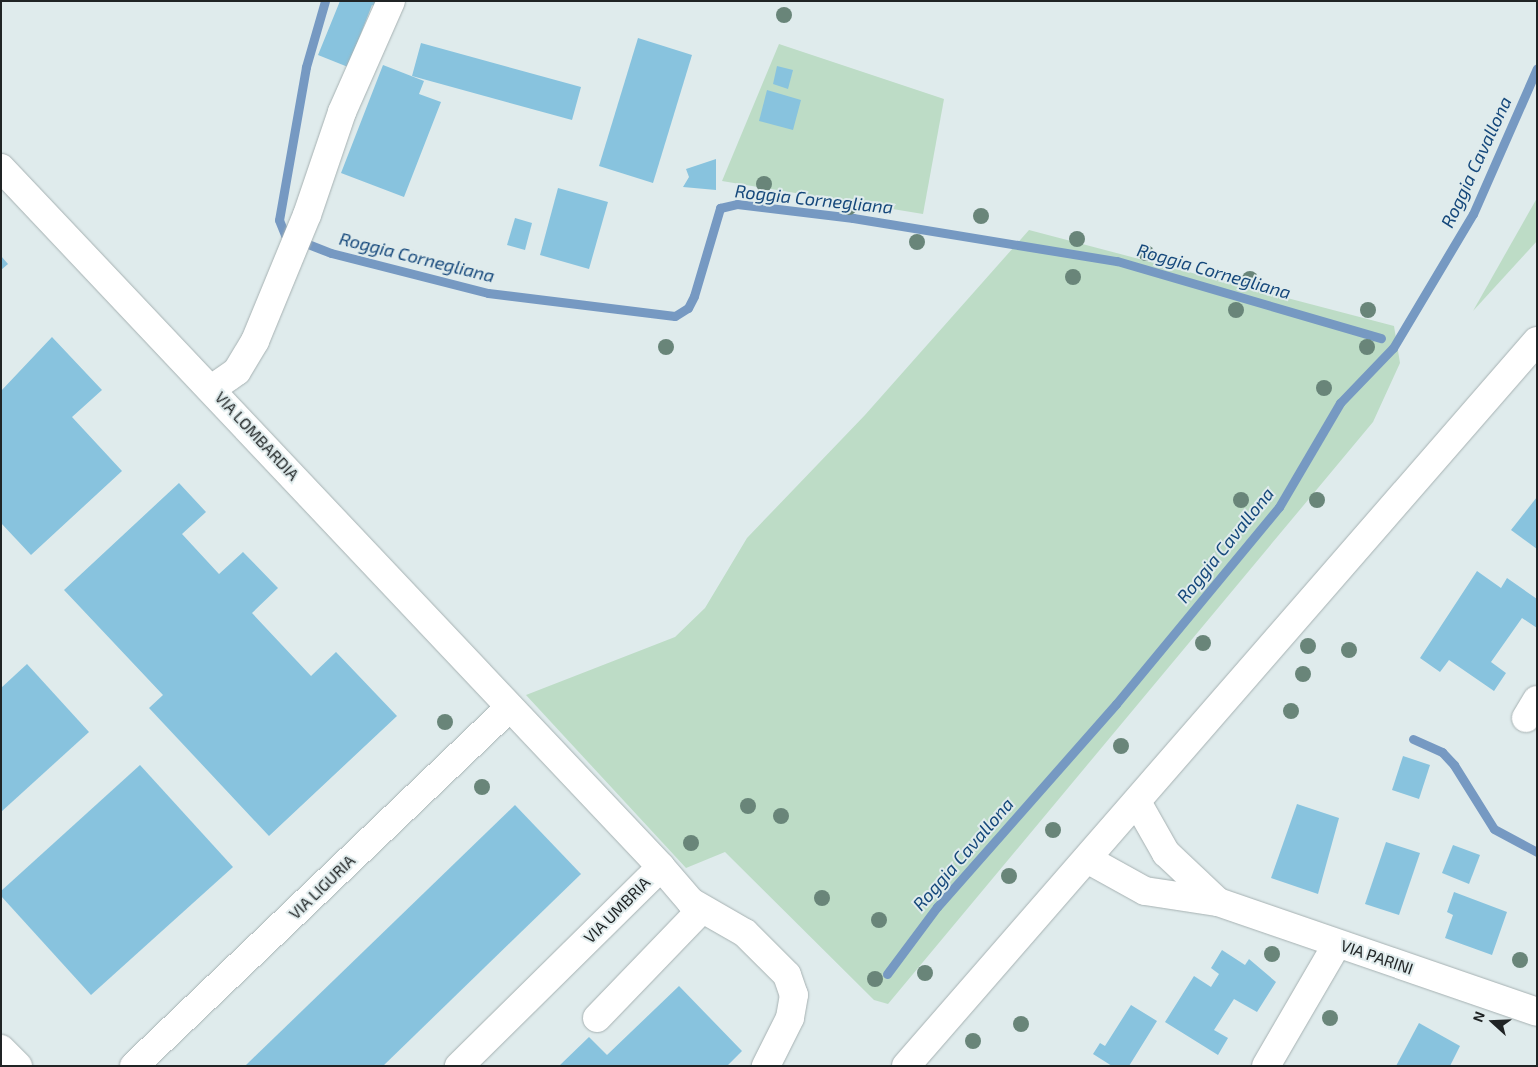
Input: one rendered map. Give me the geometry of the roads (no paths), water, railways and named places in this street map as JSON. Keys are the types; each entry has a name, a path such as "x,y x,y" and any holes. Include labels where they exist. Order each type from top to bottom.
{"street":[{"path":"213,388 237,371 255,341 342,112 391,1"},
{"name":"VIA LOMBARDIA","path":"1,168 213,388 509,708"},
{"path":"906,1066 1537,341"},
{"name":"VIA UMBRIA","path":"459,1066 661,867 509,708"},
{"name":"VIA LIGURIA","path":"134,1066 509,708"},
{"name":"VIA PARINI","path":"1137,802 1166,853 1218,902"},
{"name":"VIA PARINI","path":"1087,859 1146,891 1218,902 1537,1012"},
{"path":"661,867 702,909 744,933 787,975 794,995 790,1018 766,1066"},
{"path":"597,1018 702,909"},
{"path":"1266,1066 1337,944"},
{"path":"1,1048 18,1066"}],"waterway":[{"name":"Roggia Cornegliana","path":"325,1 306,67 279,220 285,235 331,253 488,293 675,316 688,308 694,296 720,208 737,204 853,218 1117,261 1381,338"},
{"name":"Roggia Cavallona","path":"887,974 937,907 1116,704 1279,507 1340,403 1393,348 1473,214 1537,68"},
{"path":"1413,739 1442,752 1454,765 1494,829 1537,852"}]}
